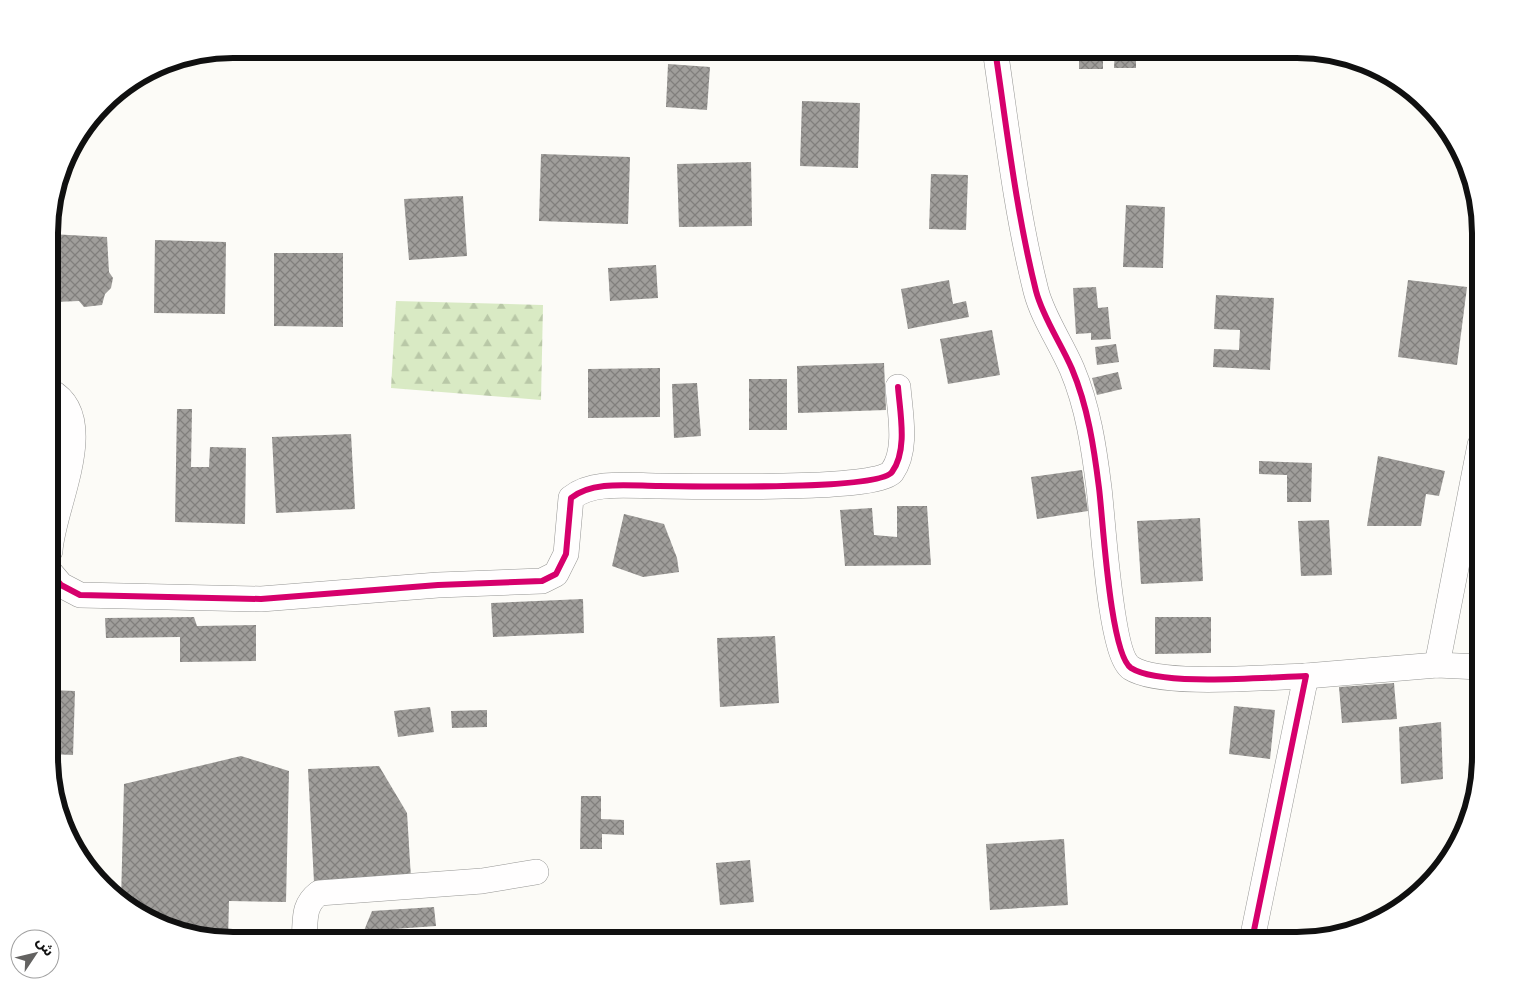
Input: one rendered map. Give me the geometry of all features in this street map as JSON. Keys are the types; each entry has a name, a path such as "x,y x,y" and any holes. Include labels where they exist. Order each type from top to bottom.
{"street":[{"path":"996,58 1016,206 1037,294 1082,394 1093,444 1107,547 1114,626 1120,650 1130,667 1153,676 1187,679 1306,676 1437,665 1471,667"},
{"path":"58,581 80,595 261,599 438,585 542,581 556,574 566,554 571,498 580,490 630,486 836,485 883,479 891,474 899,457 901,436 898,387"},
{"path":"58,395 61,397 72,419 72,462 58,519"},
{"path":"1437,665 1471,491"},
{"path":"1254,931 1306,676"},
{"path":"305,932 307,908 310,900 319,893 482,881 536,872"}],"green space":[{"path":"396,301 543,305 541,400 391,388"}],"building":[{"path":"1079,58 1103,58 1103,69 1079,69"},
{"path":"1115,58 1136,58 1136,68 1114,68"},
{"path":"668,64 710,67 707,110 666,107"},
{"path":"802,101 860,103 858,168 800,166"},
{"path":"541,154 630,157 628,224 539,221"},
{"path":"751,162 752,226 679,227 677,164"},
{"path":"931,174 968,175 966,230 929,229"},
{"path":"463,196 467,256 409,260 404,199"},
{"path":"1126,205 1165,207 1163,268 1123,267"},
{"path":"58,234 107,237 109,272 113,278 111,288 105,294 102,305 84,307 79,301 58,302"},
{"path":"155,240 226,242 225,314 154,313"},
{"path":"274,253 343,253 343,327 274,326"},
{"path":"656,265 658,298 610,301 608,268"},
{"path":"949,280 953,304 966,301 969,317 908,329 901,289"},
{"path":"1408,280 1467,287 1457,365 1398,357"},
{"path":"1096,287 1098,308 1108,307 1111,339 1091,340 1091,333 1076,334 1073,288"},
{"path":"1216,295 1274,298 1270,370 1213,367 1214,349 1239,350 1240,330 1214,329"},
{"path":"992,330 1000,375 948,384 940,339"},
{"path":"1116,344 1119,362 1097,365 1095,347"},
{"path":"884,363 886,410 798,413 797,366"},
{"path":"660,368 660,417 588,418 588,369"},
{"path":"1118,372 1122,389 1097,395 1092,378"},
{"path":"749,379 787,379 787,430 749,430"},
{"path":"697,383 701,436 674,438 672,384"},
{"path":"177,409 192,409 191,467 209,467 210,447 246,448 245,524 175,522"},
{"path":"351,434 355,509 276,513 272,437"},
{"path":"1378,456 1445,471 1439,496 1426,494 1421,526 1367,526"},
{"path":"1259,461 1312,463 1311,502 1287,502 1287,475 1259,474"},
{"path":"1082,470 1088,511 1037,519 1031,477"},
{"path":"897,506 927,506 931,565 845,566 840,510 872,508 874,535 897,537"},
{"path":"624,514 664,524 677,558 679,572 643,577 612,566"},
{"path":"1200,518 1203,581 1141,584 1137,521"},
{"path":"1329,520 1332,575 1301,576 1298,521"},
{"path":"583,599 584,633 493,637 491,603"},
{"path":"194,617 197,626 256,625 256,661 180,662 180,637 106,638 105,618"},
{"path":"1155,617 1211,617 1211,653 1155,654"},
{"path":"775,636 779,703 720,707 717,638"},
{"path":"1394,683 1397,719 1342,723 1339,687"},
{"path":"58,690 75,691 73,755 58,754"},
{"path":"1234,706 1275,710 1270,759 1229,754"},
{"path":"430,707 434,732 398,737 394,711"},
{"path":"487,710 487,727 452,728 451,711"},
{"path":"1441,722 1443,779 1401,784 1399,727"},
{"path":"241,756 289,771 286,902 229,901 228,932 198,928 176,922 135,902 121,891 124,784"},
{"path":"379,766 407,813 411,878 314,882 308,769"},
{"path":"581,796 601,796 601,819 624,820 624,835 602,834 602,849 580,849"},
{"path":"1064,839 1068,905 990,910 986,844"},
{"path":"750,860 754,902 720,905 716,863"},
{"path":"434,907 436,926 394,929 393,932 363,932 372,911"}],"cycle path":[{"path":"996,58 1017,201 1036,291 1043,311 1078,383 1090,428 1099,488 1113,613 1124,658 1131,668 1146,674 1166,677 1215,680 1306,676 1254,931"},
{"path":"58,581 80,595 261,599 438,585 542,581 556,574 566,554 571,498 580,492 601,486 613,485 744,487 821,485 879,478 892,472 900,453 902,431 898,387"}]}
